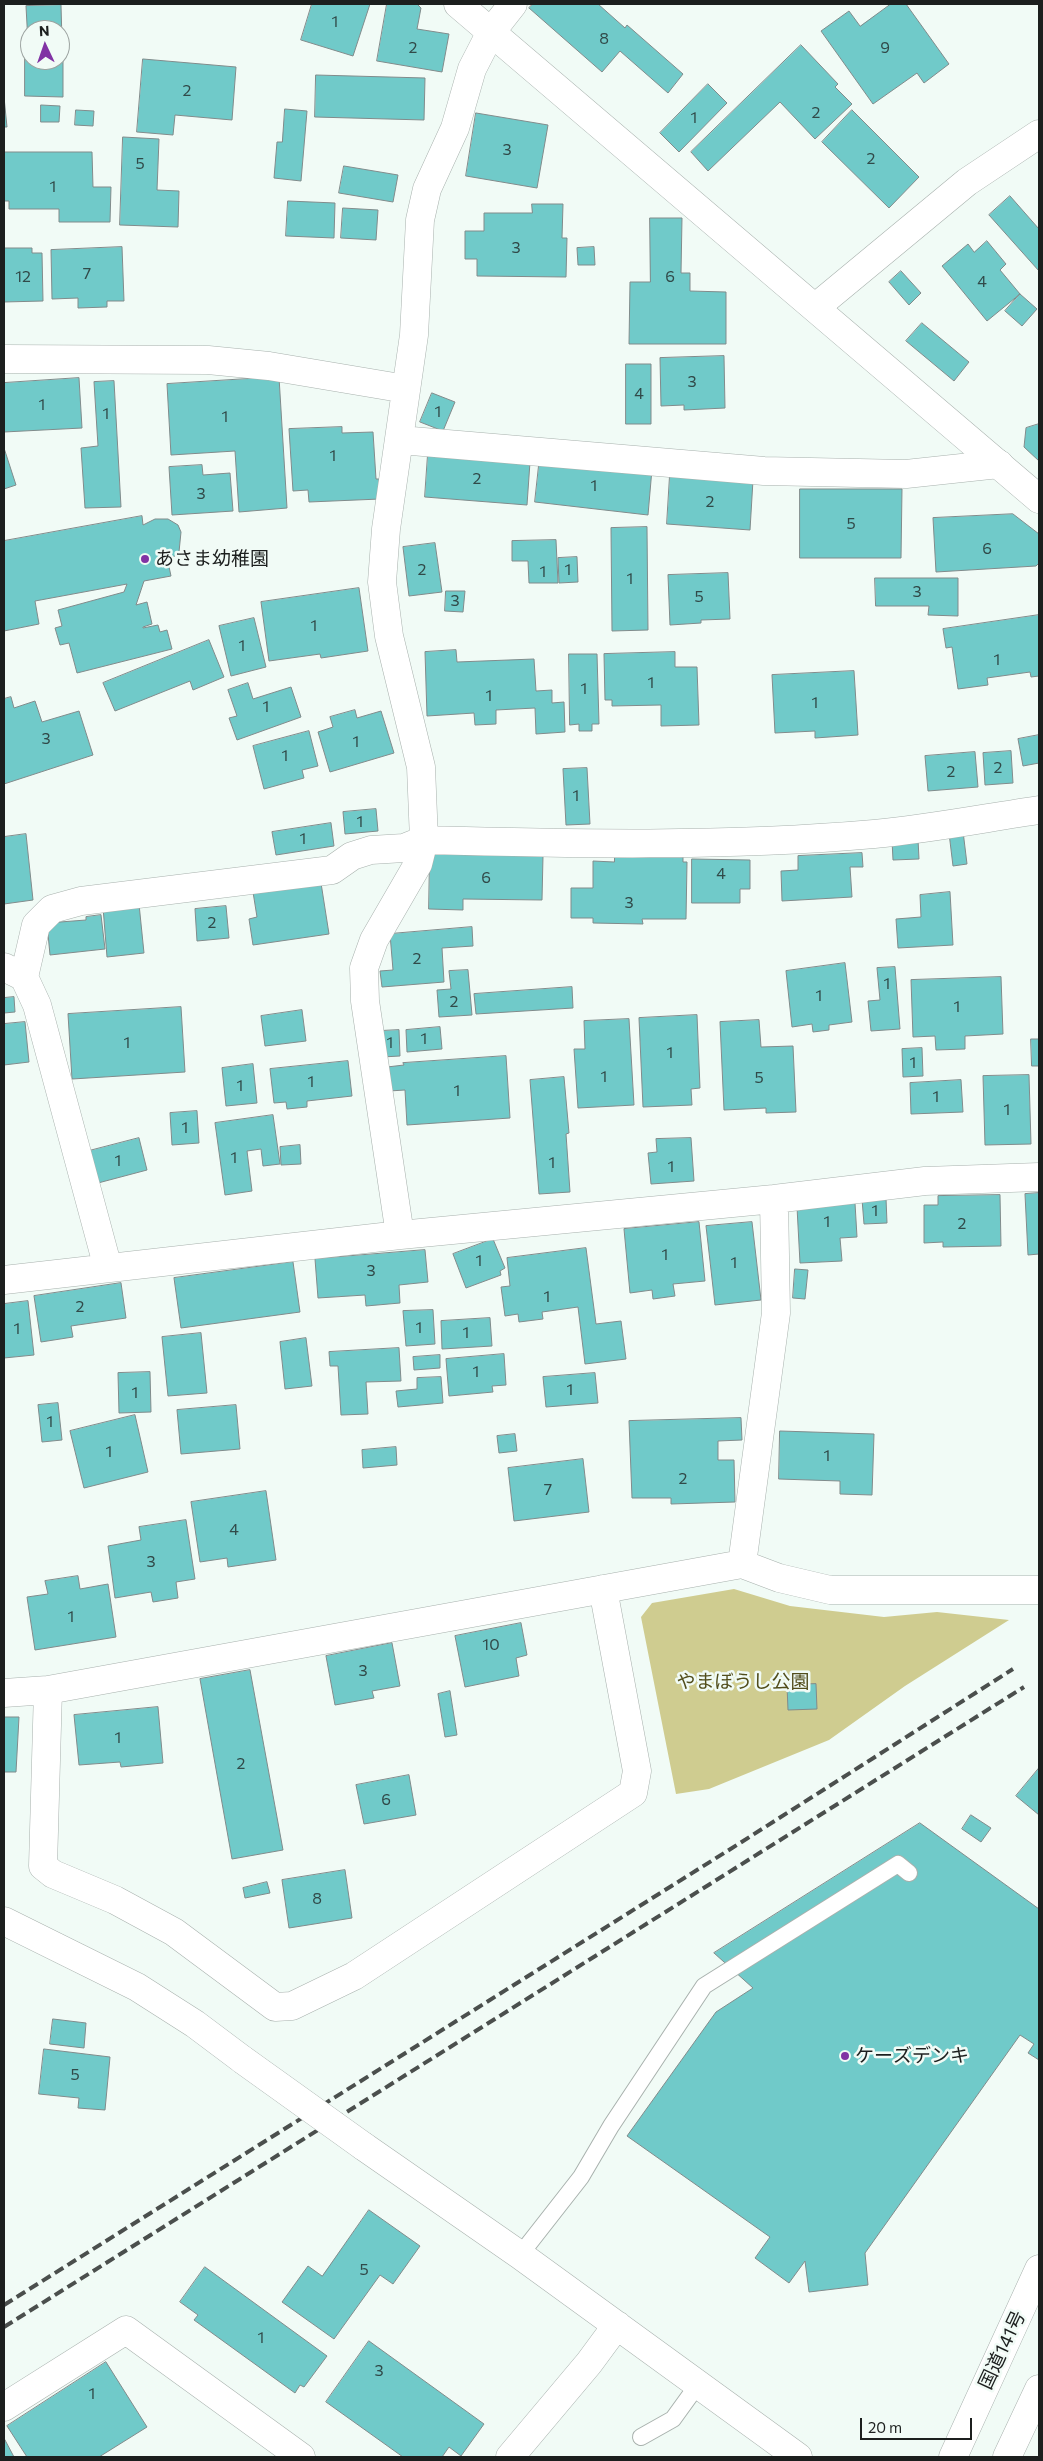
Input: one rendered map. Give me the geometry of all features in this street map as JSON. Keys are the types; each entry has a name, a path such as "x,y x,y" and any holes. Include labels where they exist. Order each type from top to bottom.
{"main road":[{"path":"458,4 816,307 1039,499"},
{"path":"400,1235 365,1002 364,968 374,940 418,864 424,840 421,767 389,636 382,582 386,529 414,335 420,220 427,189 455,128 472,69 491,32 513,4"},
{"path":"816,307 967,182 1039,134"},
{"path":"4,360 208,360 269,366 406,389"},
{"path":"400,440 764,471 906,474 998,464"},
{"path":"108,1268 36,1005 14,972 36,925 52,909 81,902 332,870 352,856 371,850 404,848 424,840 572,844 766,841 876,834 1039,810"},
{"path":"4,1280 400,1235 774,1199 925,1181 1039,1177"},
{"path":"742,1564 776,1312 774,1199"},
{"path":"4,1692 48,1690 742,1564 779,1578 830,1590 1039,1590"},
{"path":"48,1690 43,1866 53,1874 116,1900 174,1932 275,2006 292,2006 354,1976 633,1793 637,1771 603,1589"},
{"path":"4,1921 137,1987 195,2024 363,2146 520,2255 798,2457"},
{"name":"国道141号","path":"953,2457 1039,2269"},
{"path":"510,2457 589,2364 617,2325"},
{"path":"4,2406 126,2330 301,2457"},
{"path":"1007,2457 1039,2389"}],"lane":[{"path":"520,2255 581,2178 611,2126 704,1986 898,1864 909,1873"},
{"path":"640,2437 673,2419 699,2384"}],"green space":[{"name":"やまぼうし公園","path":"734,1589 790,1606 884,1617 937,1612 1009,1620 905,1686 829,1740 709,1789 676,1794 641,1617 652,1603"}],"building":[{"path":"312,4 370,4 353,56 301,40"},
{"path":"387,4 417,4 421,8 417,29 449,34 442,72 377,61"},
{"path":"533,4 598,4 625,28 627,25 683,74 668,93 620,51 602,72 529,8"},
{"path":"891,4 906,4 949,64 924,83 917,73 873,104 821,31 849,11 860,26"},
{"path":"61,5 61,20 27,20 26,6"},
{"path":"801,45 838,84 835,87 852,104 815,139 780,102 708,171 691,152"},
{"path":"143,59 236,67 232,120 175,115 173,135 137,132"},
{"path":"25,70 63,70 63,97 25,96"},
{"path":"316,75 425,78 424,120 315,117"},
{"path":"708,84 727,103 679,152 660,133"},
{"path":"4,97 7,127 4,127"},
{"path":"41,105 60,106 59,122 41,122"},
{"path":"285,109 307,111 301,181 274,178 277,142 282,142"},
{"path":"76,110 94,111 93,126 75,125"},
{"path":"852,110 919,177 889,208 822,142"},
{"path":"476,113 548,125 537,188 466,176"},
{"path":"123,137 159,139 157,190 179,191 178,227 120,225"},
{"path":"4,152 92,152 93,187 111,187 110,222 59,222 59,209 9,209 9,201 4,201"},
{"path":"344,166 398,175 393,202 339,193"},
{"path":"1010,196 1039,229 1039,271 989,215"},
{"path":"288,201 335,203 334,238 286,236"},
{"path":"532,204 563,204 562,238 567,238 566,277 477,276 477,259 465,259 465,231 484,231 484,213 532,213"},
{"path":"343,208 378,210 376,240 341,238"},
{"path":"650,218 682,218 681,273 690,273 690,291 726,292 726,344 629,344 630,282 650,282"},
{"path":"987,241 1006,264 1000,270 1020,294 987,321 942,266 968,244 974,252"},
{"path":"122,247 124,301 107,301 107,307 78,308 78,298 52,299 51,250"},
{"path":"594,247 595,265 578,265 577,248"},
{"path":"4,248 32,248 32,253 42,253 43,301 4,302"},
{"path":"901,271 921,293 909,305 889,282"},
{"path":"1020,294 1037,309 1022,326 1005,311"},
{"path":"922,323 969,362 954,381 906,341"},
{"path":"724,356 725,408 684,410 684,405 661,406 660,358"},
{"path":"626,364 651,364 651,424 626,424"},
{"path":"279,377 287,508 239,512 235,451 171,455 167,384"},
{"path":"79,378 82,428 4,432 4,383"},
{"path":"114,381 121,507 85,508 81,448 98,446 94,382"},
{"path":"432,393 455,402 443,431 420,422"},
{"path":"1039,424 1039,461 1024,447 1026,428"},
{"path":"342,427 342,433 373,432 376,479 379,479 380,499 309,502 308,490 293,491 289,429"},
{"path":"4,448 16,485 4,489"},
{"path":"428,454 530,462 527,505 425,497"},
{"path":"540,456 652,469 648,515 535,502"},
{"path":"202,465 203,475 230,473 233,511 172,515 169,467"},
{"path":"670,475 753,480 750,530 667,524"},
{"path":"800,489 902,489 901,558 800,558"},
{"path":"1013,514 1039,534 1039,563 1036,566 936,572 933,518"},
{"path":"142,516 143,525 155,519 168,519 178,525 181,532 179,552 168,562 171,576 144,581 136,605 147,602 152,624 143,628 158,625 160,632 167,630 172,649 77,673 69,643 60,645 55,628 62,626 58,610 124,592 127,584 35,601 39,624 4,631 4,541"},
{"path":"647,527 648,630 612,631 611,528"},
{"path":"556,540 558,583 529,583 528,561 512,561 512,541"},
{"path":"435,543 442,592 409,596 403,547"},
{"path":"577,557 578,582 559,583 558,558"},
{"path":"728,573 730,619 701,620 701,623 670,625 668,575"},
{"path":"875,578 958,578 958,616 928,615 929,606 876,606"},
{"path":"359,588 368,651 321,658 320,654 269,661 261,602"},
{"path":"446,591 465,591 463,612 445,611"},
{"path":"1039,615 1039,676 1031,677 1030,672 987,678 988,685 958,689 952,647 946,648 943,629"},
{"path":"254,618 266,667 231,676 219,626"},
{"path":"209,640 224,677 193,690 190,681 115,711 103,683"},
{"path":"456,650 457,662 534,659 536,691 552,690 552,703 564,702 565,732 536,734 535,708 496,710 496,724 475,725 474,713 427,716 425,652"},
{"path":"675,652 675,667 697,667 699,725 661,726 661,705 612,706 612,700 605,700 604,654"},
{"path":"569,654 597,654 599,724 592,724 592,731 579,731 579,724 570,725"},
{"path":"854,671 858,735 815,738 815,731 775,733 772,675"},
{"path":"248,683 253,699 291,687 301,717 237,740 229,718 237,716 228,690"},
{"path":"11,697 14,708 35,701 42,722 79,711 93,755 4,784 4,699"},
{"path":"355,710 357,718 381,711 394,753 330,772 318,732 333,727 330,717"},
{"path":"309,731 318,766 302,770 304,778 264,789 253,746"},
{"path":"1039,735 1039,763 1023,766 1018,739"},
{"path":"1011,751 1013,783 985,785 983,753"},
{"path":"975,752 978,787 928,791 925,756"},
{"path":"587,768 590,824 566,825 563,769"},
{"path":"376,809 378,831 345,834 343,812"},
{"path":"331,823 334,846 276,855 272,832"},
{"path":"963,831 967,864 953,866 949,833"},
{"path":"26,834 33,900 4,904 4,837"},
{"path":"918,839 919,859 893,860 892,840"},
{"path":"862,853 863,867 850,867 852,897 782,901 781,871 798,870 798,856"},
{"path":"430,854 543,856 542,900 463,899 463,910 429,909"},
{"path":"615,857 683,857 683,862 687,862 686,919 642,919 643,924 593,923 593,918 571,918 571,888 593,888 593,861 614,862"},
{"path":"692,859 750,860 750,889 740,889 740,903 692,903"},
{"path":"321,883 329,934 253,945 249,919 257,917 253,892"},
{"path":"950,892 953,945 898,948 896,919 921,917 920,895"},
{"path":"139,904 144,953 107,957 103,907"},
{"path":"226,906 229,938 197,941 195,909"},
{"path":"101,915 105,949 50,955 47,923 86,920 86,917"},
{"path":"472,927 473,946 442,948 444,982 382,987 380,971 393,970 390,934"},
{"path":"845,963 852,1022 829,1025 829,1030 813,1032 812,1024 792,1027 786,971"},
{"path":"895,967 900,1029 871,1031 868,1001 880,1000 877,968"},
{"path":"468,970 472,1015 439,1017 437,990 451,989 449,971"},
{"path":"1001,977 1003,1034 965,1036 965,1049 936,1050 935,1036 913,1037 911,980"},
{"path":"572,987 573,1008 476,1014 474,994"},
{"path":"14,997 15,1012 4,1013 4,998"},
{"path":"181,1007 185,1072 72,1079 68,1014"},
{"path":"302,1010 306,1041 265,1046 261,1016"},
{"path":"697,1015 700,1088 691,1089 692,1105 643,1107 639,1018"},
{"path":"629,1019 634,1105 578,1108 574,1049 585,1049 584,1021"},
{"path":"759,1020 761,1047 793,1046 796,1112 766,1113 766,1108 724,1110 720,1022"},
{"path":"25,1022 29,1062 4,1065 4,1024"},
{"path":"440,1027 442,1049 407,1052 406,1030"},
{"path":"399,1030 400,1056 382,1057 380,1031"},
{"path":"1031,1039 1039,1039 1039,1066 1032,1066"},
{"path":"922,1048 923,1076 903,1077 902,1049"},
{"path":"506,1056 510,1118 407,1125 405,1090 389,1091 387,1067 404,1065 403,1063"},
{"path":"348,1061 352,1096 307,1101 307,1107 287,1109 286,1102 274,1103 270,1069"},
{"path":"253,1064 257,1103 226,1106 222,1068"},
{"path":"1029,1075 1031,1144 985,1145 983,1076"},
{"path":"564,1077 569,1133 566,1134 570,1192 539,1194 530,1080"},
{"path":"961,1080 963,1112 911,1114 910,1083"},
{"path":"197,1111 199,1143 172,1145 170,1113"},
{"path":"273,1115 280,1164 263,1166 261,1149 247,1151 252,1191 225,1195 215,1123"},
{"path":"139,1138 147,1170 98,1183 89,1151"},
{"path":"691,1138 694,1181 651,1184 648,1153 657,1152 656,1139"},
{"path":"300,1145 301,1164 281,1165 280,1147"},
{"path":"1039,1193 1039,1254 1028,1255 1025,1194"},
{"path":"1000,1195 1001,1246 943,1247 943,1242 924,1243 924,1205 938,1205 938,1196"},
{"path":"886,1198 887,1223 864,1224 862,1199"},
{"path":"855,1203 857,1237 840,1238 842,1261 800,1263 797,1207"},
{"path":"699,1222 705,1281 673,1284 675,1296 653,1299 652,1290 630,1293 624,1229"},
{"path":"752,1222 761,1300 715,1305 706,1226"},
{"path":"493,1239 505,1268 500,1271 501,1275 466,1288 453,1254"},
{"path":"586,1248 596,1324 621,1321 626,1359 585,1364 578,1307 542,1312 543,1319 519,1322 518,1314 505,1316 501,1287 510,1286 507,1258"},
{"path":"425,1250 428,1282 399,1285 400,1303 366,1306 365,1295 318,1298 315,1259"},
{"path":"293,1262 300,1312 181,1328 174,1278"},
{"path":"795,1269 808,1270 805,1299 793,1298"},
{"path":"121,1283 126,1318 71,1326 73,1337 41,1342 34,1296"},
{"path":"28,1301 34,1355 4,1358 4,1304"},
{"path":"433,1310 435,1344 406,1346 403,1311"},
{"path":"490,1318 492,1346 442,1349 441,1321"},
{"path":"201,1333 207,1393 168,1396 162,1337"},
{"path":"306,1338 312,1386 285,1389 280,1342"},
{"path":"399,1348 401,1381 366,1382 368,1414 341,1415 338,1366 330,1366 329,1352"},
{"path":"504,1354 506,1385 492,1386 493,1392 449,1396 446,1359"},
{"path":"440,1355 440,1368 414,1370 413,1357"},
{"path":"150,1372 151,1412 119,1413 118,1373"},
{"path":"595,1373 598,1403 546,1407 543,1377"},
{"path":"441,1377 443,1403 398,1407 396,1391 417,1389 417,1378"},
{"path":"58,1403 62,1440 42,1442 38,1405"},
{"path":"236,1405 240,1449 181,1454 177,1410"},
{"path":"135,1415 148,1472 84,1488 70,1431"},
{"path":"741,1418 742,1440 718,1441 718,1460 734,1460 735,1502 671,1504 671,1498 632,1498 629,1421"},
{"path":"780,1431 874,1434 872,1495 840,1494 840,1481 779,1479"},
{"path":"515,1434 517,1451 499,1453 497,1436"},
{"path":"396,1447 397,1465 363,1468 362,1450"},
{"path":"583,1459 589,1512 514,1521 508,1468"},
{"path":"266,1491 276,1560 228,1567 227,1558 200,1562 191,1502"},
{"path":"186,1520 195,1579 176,1582 178,1598 153,1602 151,1592 115,1598 108,1546 141,1540 139,1527"},
{"path":"78,1576 80,1589 108,1584 116,1637 35,1650 27,1597 48,1594 45,1581"},
{"path":"521,1623 527,1655 516,1658 519,1676 465,1687 455,1636"},
{"path":"392,1643 400,1686 372,1691 374,1698 335,1705 326,1656"},
{"path":"250,1670 283,1850 232,1859 200,1679"},
{"path":"816,1684 817,1709 788,1710 787,1685"},
{"path":"450,1691 457,1735 445,1737 438,1694"},
{"path":"158,1707 163,1763 121,1767 120,1762 79,1765 74,1715"},
{"path":"4,1717 19,1717 16,1772 4,1772"},
{"path":"1039,1768 1039,1815 1016,1796"},
{"path":"409,1775 416,1815 364,1824 356,1785"},
{"path":"971,1815 991,1828 981,1842 962,1829"},
{"name":"ケーズデンキ","path":"920,1823 1039,1909 1039,2060 1028,2053 1034,2044 1020,2035 865,2253 868,2285 809,2292 805,2261 789,2283 755,2258 770,2237 627,2136 716,2012 753,1988 714,1953"},
{"path":"345,1870 352,1918 289,1928 282,1880"},
{"path":"267,1882 270,1893 245,1898 243,1888"},
{"path":"53,2019 86,2023 84,2048 50,2044"},
{"path":"44,2049 110,2057 105,2110 78,2108 79,2098 39,2094"},
{"path":"369,2210 420,2246 393,2284 380,2275 334,2339 282,2302 308,2266 322,2276"},
{"path":"205,2267 327,2356 304,2387 300,2385 295,2393 194,2320 198,2315 180,2302"},
{"path":"369,2341 484,2424 461,2456 449,2447 442,2457 403,2457 326,2402"},
{"path":"106,2362 147,2427 99,2457 27,2457 7,2426"},
{"path":"5,2440 14,2457 4,2457"}],"railway":[{"path":"4,2305 740,1843 1013,1669"},
{"path":"4,2327 1024,1687"}],"place":[{"name":"あさま幼稚園","path":"145,559"},
{"name":"ケーズデンキ","path":"845,2056"}]}
